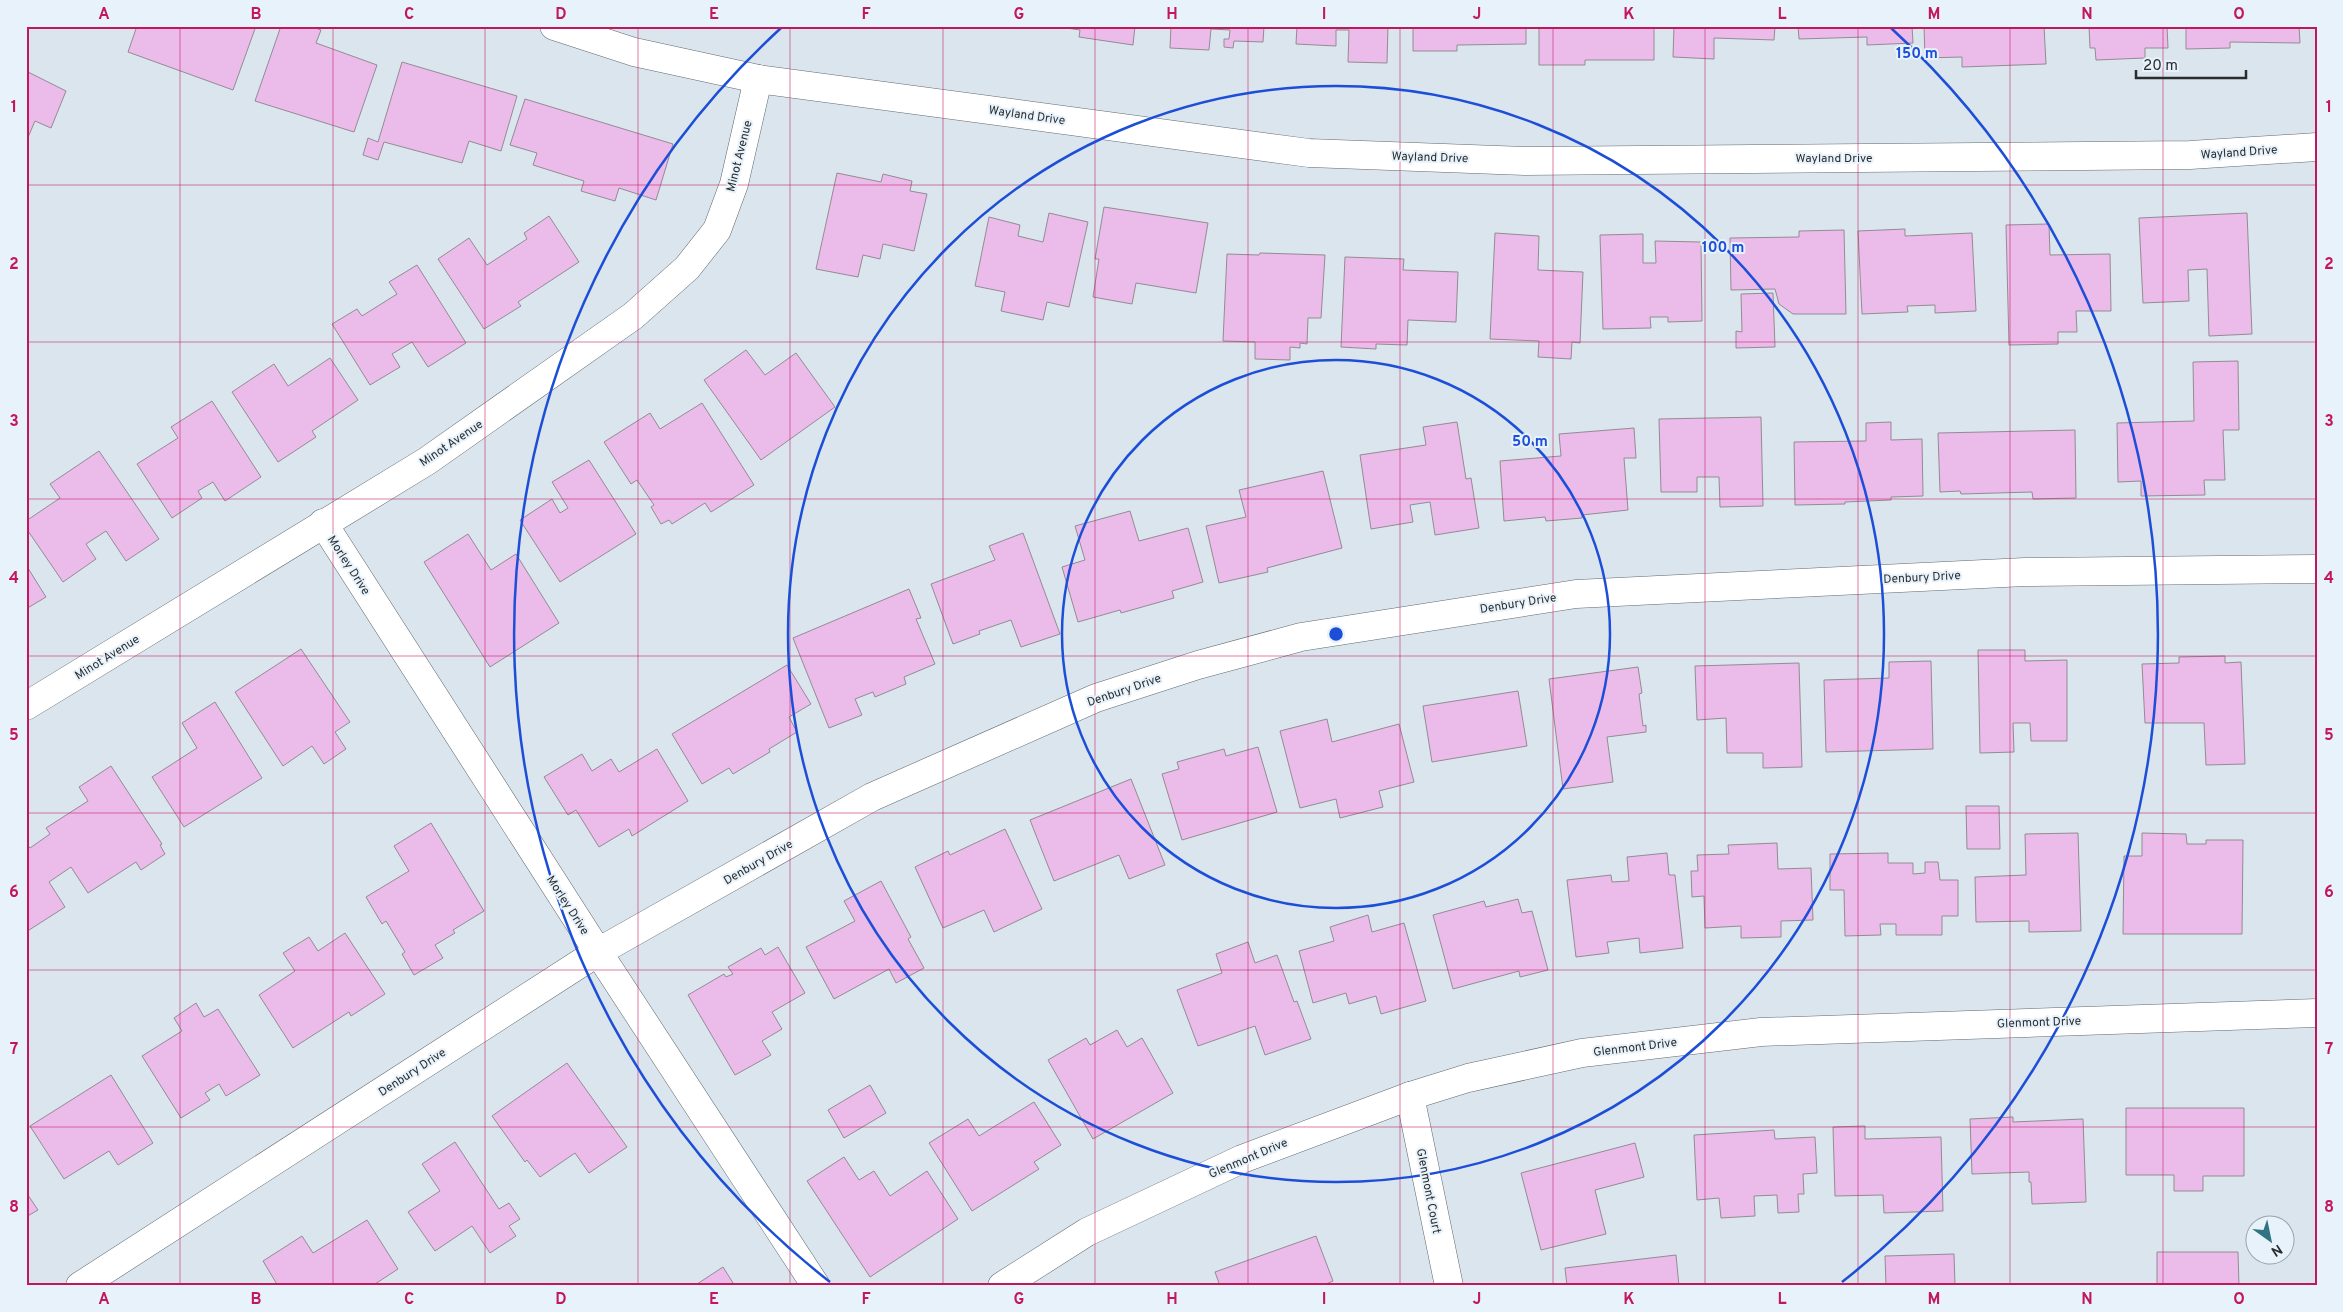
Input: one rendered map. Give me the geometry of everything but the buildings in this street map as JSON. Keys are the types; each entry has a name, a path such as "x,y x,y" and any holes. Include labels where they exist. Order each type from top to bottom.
{"street":[{"name":"Wayland Drive","path":"554,26 634,52 758,79 1309,153 1525,161 2190,155 2317,146"},
{"name":"Minot Avenue","path":"26,706 427,461 633,316 687,268 716,230 734,184 758,79"},
{"name":"Morley Drive","path":"323,523 598,952 816,1286"},
{"name":"Denbury Drive","path":"80,1286 598,952 872,797 1096,698 1198,664 1301,637 1576,594 2025,572 2317,569"},
{"name":"Glenmont Drive","path":"1002,1286 1087,1232 1233,1163 1410,1096 1468,1078 1582,1053 1761,1032 2317,1013"},
{"name":"Glenmont Court","path":"1410,1096 1448,1286"}]}
